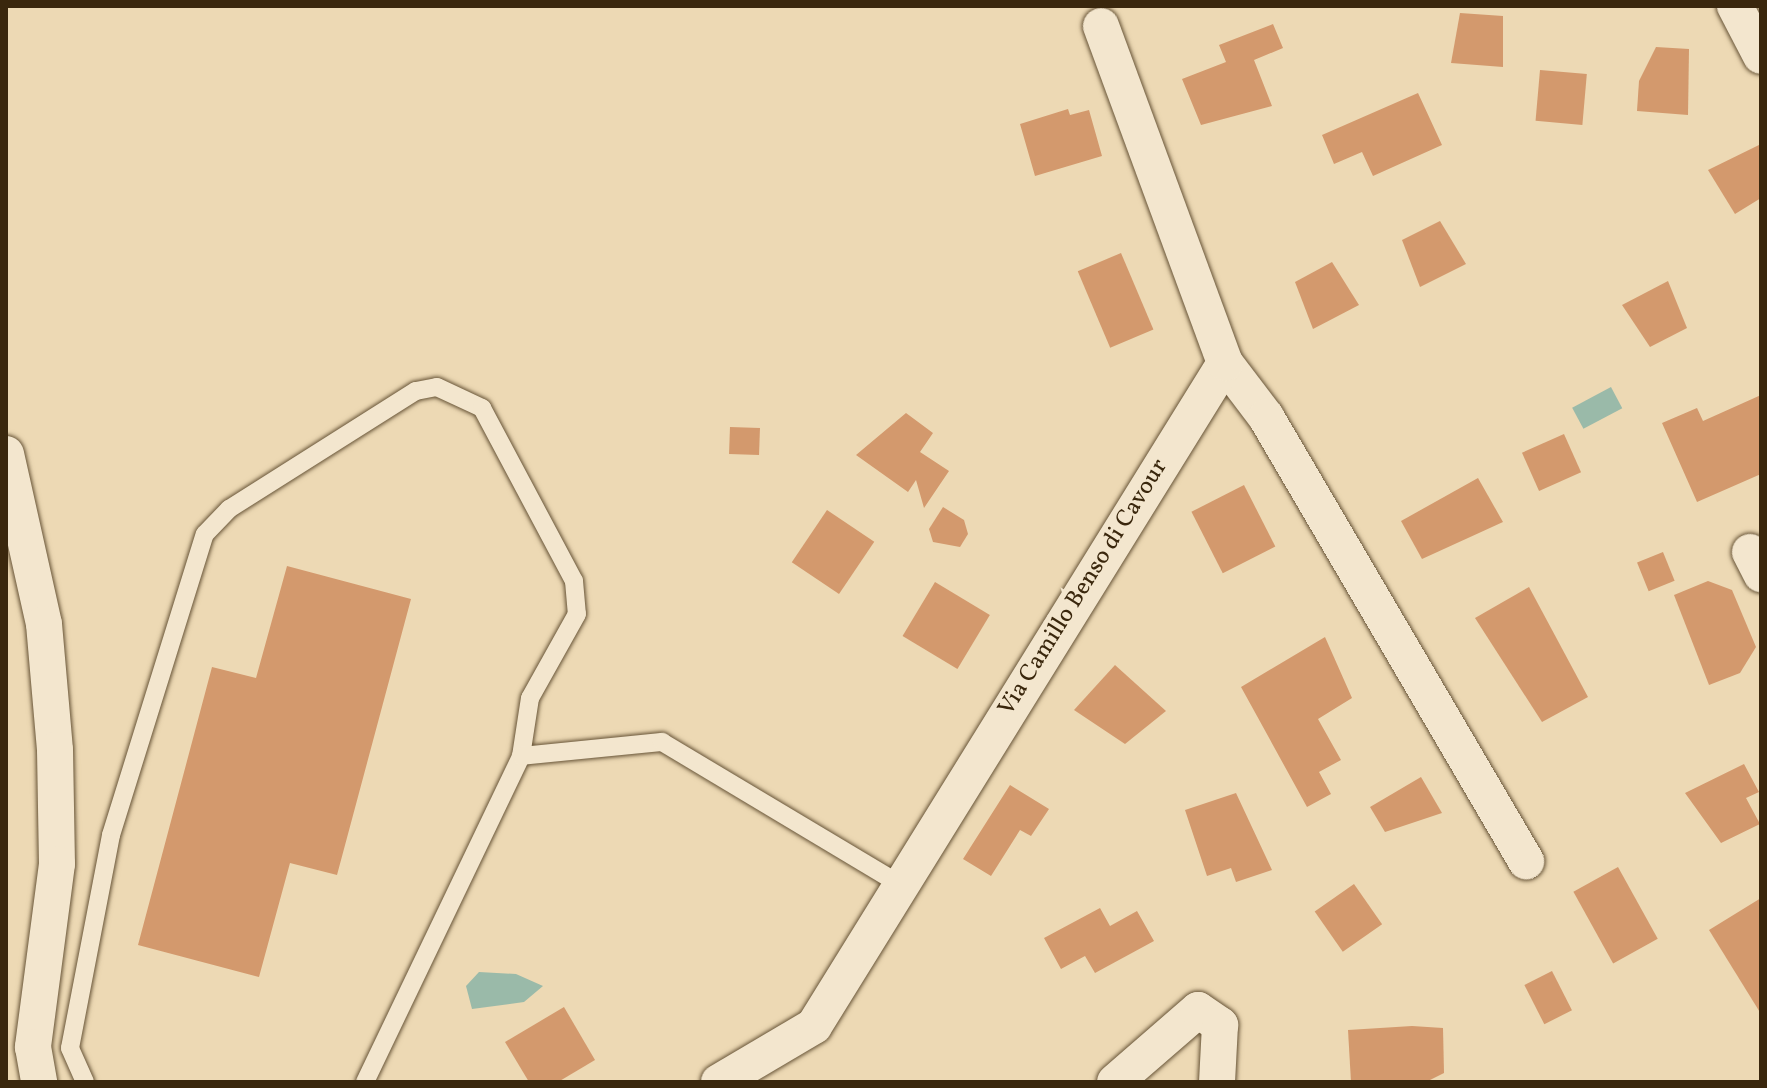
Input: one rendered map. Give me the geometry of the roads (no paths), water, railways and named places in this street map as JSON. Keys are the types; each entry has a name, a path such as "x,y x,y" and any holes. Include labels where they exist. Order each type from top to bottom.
{"street":[{"path":"1735,6 1761,56"},
{"path":"1101,26 1225,363 1266,417 1526,861"},
{"name":"Via Camillo Benso di Cavour","path":"719,1082 814,1026 898,883 1225,363"},
{"path":"6,454 44,624 55,750 57,864 33,1047 39,1082"},
{"path":"1115,1082 1198,1010 1220,1025 1217,1082"}],"lane":[{"path":"85,1082 70,1048 111,835 205,534 229,509 416,391 437,387 482,408 574,581 577,614 530,698 521,756 365,1082"},
{"path":"521,756 662,742 898,883"}]}
